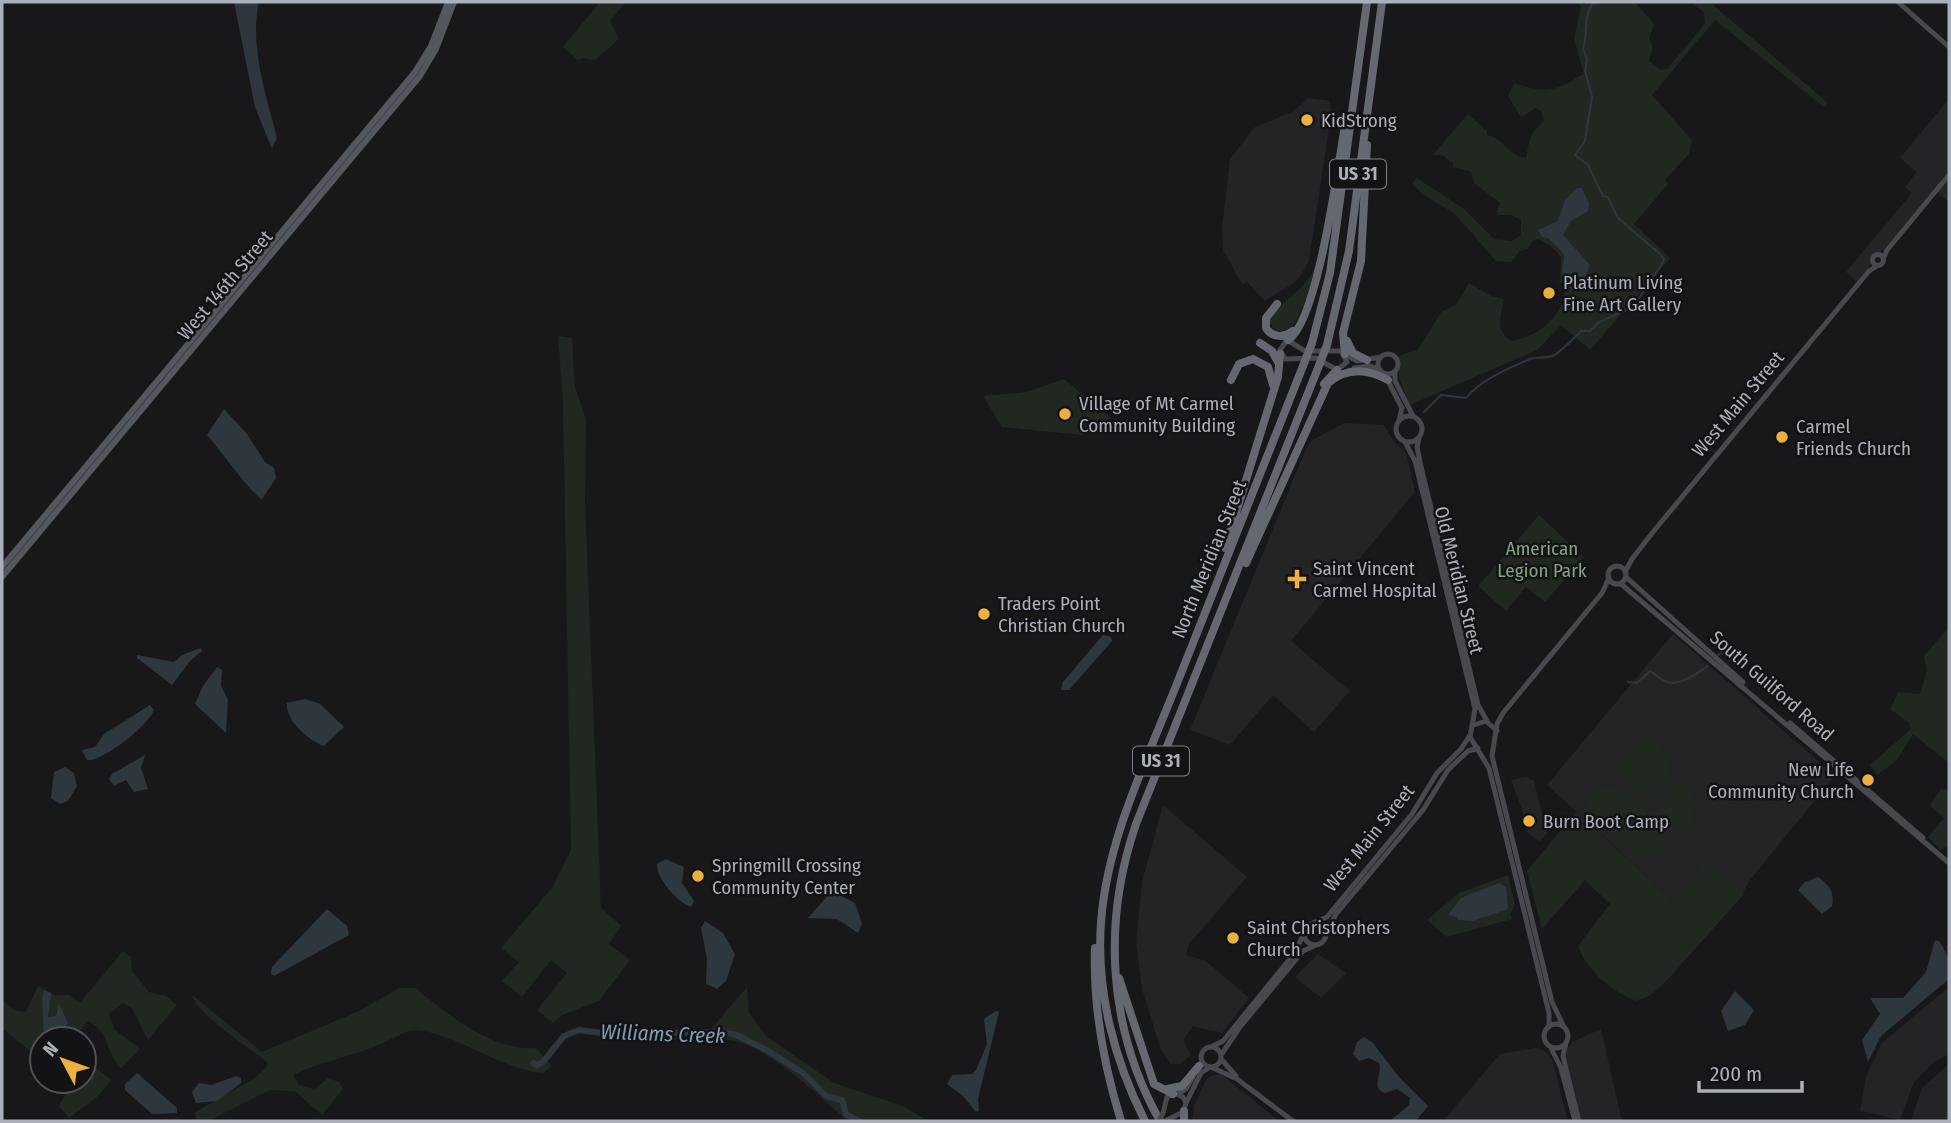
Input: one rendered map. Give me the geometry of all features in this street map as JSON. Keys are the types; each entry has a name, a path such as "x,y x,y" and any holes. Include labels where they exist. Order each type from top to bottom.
{"highway":[{"name":"North Meridian Street","path":"1145,1121 1120,1064 1107,1017 1100,950 1103,900 1121,826 1312,343 1331,273 1367,2"},
{"name":"US 31","path":"1163,1119 1141,1084 1126,1037 1114,965 1117,902 1129,844 1326,345 1345,276 1382,2"},
{"path":"1288,340 1295,335 1319,269 1350,93 1356,75"},
{"path":"1345,354 1343,335 1362,254 1370,115 1367,104"},
{"path":"1278,304 1265,323 1266,330 1273,335 1288,334 1304,314"},
{"path":"1349,314 1348,345 1354,355 1367,360"},
{"path":"1260,343 1274,353 1280,368"},
{"path":"1209,601 1270,405 1280,368 1280,354"},
{"path":"1231,380 1237,366 1245,360 1263,362 1273,379 1270,405"},
{"path":"1319,400 1326,380 1337,370"},
{"path":"1223,606 1231,596 1328,383 1346,373 1368,370 1388,380"},
{"path":"1103,900 1096,938 1096,1007 1103,1057 1121,1121"},
{"path":"1114,965 1153,1080 1160,1090 1175,1094"},
{"path":"1153,1080 1166,1088 1177,1088 1200,1062"},
{"path":"1184,1121 1185,1107"}],"main road":[{"name":"West 146th Street","path":"2,567 415,72 433,41 448,2"},
{"name":"West 146th Street","path":"2,577 420,76 436,49 454,2"},
{"path":"1898,2 1949,47"},
{"path":"1877,266 1872,261 1881,257 1949,175"},
{"name":"West Main Street","path":"1618,584 1626,575 1632,559 1869,271 1877,266 1881,257"},
{"name":"West Main Street","path":"1869,271 1872,261"},
{"path":"1381,357 1378,365 1381,371 1388,380 1402,408 1396,432 1405,442 1419,438 1422,424 1413,416 1395,381 1396,370 1394,357 1381,357 1354,360 1338,351 1305,351 1288,340 1281,346 1280,354 1288,359 1321,359 1337,370 1370,366 1381,371 1389,374 1396,370"},
{"path":"1337,370 1346,364 1345,354"},
{"path":"1399,421 1413,416"},
{"name":"Old Meridian Street","path":"1419,438 1417,448 1475,709 1472,727"},
{"name":"Old Meridian Street","path":"1405,442 1412,449 1482,714 1488,722"},
{"path":"1419,481 1429,495"},
{"name":"West Main Street","path":"1618,567 1632,559"},
{"path":"1577,1121 1562,1068 1544,1038 1549,1027 1549,1013 1485,757 1470,735 1472,727 1480,721 1488,722 1503,713 1602,593 1611,569 1618,567"},
{"name":"South Guilford Road","path":"1618,567 1929,846"},
{"name":"South Guilford Road","path":"1609,578 1949,863"},
{"path":"1602,593 1618,584"},
{"path":"1503,713 1497,731 1493,766 1552,1002 1568,1035 1563,1056 1577,1121"},
{"path":"1482,714 1496,718"},
{"path":"1488,722 1497,731"},
{"name":"West Main Street","path":"1313,923 1326,918 1412,814 1437,773 1461,749 1470,735"},
{"path":"1470,750 1488,749 1496,743"},
{"path":"1470,750 1478,751 1485,757"},
{"name":"West Main Street","path":"1325,935 1337,912 1423,810 1448,770 1470,750"},
{"path":"1313,923 1323,927 1325,935 1322,942 1303,951 1240,1027 1218,1065 1201,1073 1185,1107 1163,1119 1164,1100 1187,1087 1204,1049 1223,1041 1293,955 1307,926 1313,923"},
{"path":"1304,934 1307,942 1316,945"},
{"path":"1549,1027 1558,1024 1564,1027"},
{"path":"1550,1046 1559,1048 1566,1043"},
{"path":"1213,1046 1237,1079 1293,1121"},
{"path":"1200,1062 1237,1079"},
{"path":"1175,1094 1185,1107"}],"shaded area":[{"path":"234,2 259,2 256,19 257,53 277,138 272,149 255,107"},
{"path":"1309,98 1330,101 1331,115 1309,261 1298,280 1265,301 1247,282 1242,284 1223,250 1222,228 1230,159 1255,127 1292,112"},
{"path":"1949,99 1949,202 1934,190 1857,281 1846,272 1912,193 1905,187 1917,172 1900,158"},
{"path":"1577,188 1582,188 1589,204 1588,211 1571,221 1563,235 1590,265 1585,278 1573,289 1568,288 1562,277 1564,254 1548,238 1542,237 1538,230 1558,221 1565,200"},
{"path":"224,409 247,434 265,462 274,468 276,478 262,499 207,435"},
{"name":"Saint Vincent Carmel Hospital","path":"1345,423 1384,425 1394,442 1406,452 1415,492 1291,641 1350,691 1314,732 1273,695 1230,745 1190,730 1306,449 1312,440"},
{"path":"1673,634 1835,776 1749,881 1742,895 1704,938 1666,905 1670,897 1547,785"},
{"path":"1103,635 1111,637 1112,641 1069,690 1061,690 1063,682"},
{"path":"201,648 202,651 190,661 172,685 137,658 137,655 174,662 182,655"},
{"path":"217,667 222,670 221,686 228,700 226,733 195,704 203,686"},
{"path":"305,699 320,704 344,727 324,746 305,735 287,710 287,703"},
{"path":"150,705 154,710 150,717 134,733 103,756 87,760 82,750 95,747 104,734"},
{"path":"145,755 141,768 148,789 134,792 126,780 114,786 109,779 112,774"},
{"path":"65,767 74,773 77,786 68,801 60,804 51,798 54,772"},
{"path":"1526,777 1534,781 1547,833 1540,842 1527,832 1528,826 1511,780"},
{"path":"1163,805 1247,877 1189,944 1186,955 1206,961 1249,998 1222,1033 1193,1026 1183,1040 1191,1055 1180,1064 1170,1064 1160,1047 1142,989 1136,943 1142,882"},
{"path":"666,859 684,867 682,883 694,901 691,907 674,895 660,876 657,864"},
{"path":"1818,877 1828,886 1833,897 1832,906 1822,914 1798,890 1805,882"},
{"path":"1499,883 1506,887 1508,909 1473,921 1458,920 1458,917 1448,915 1461,898"},
{"path":"832,891 855,903 862,924 858,933 837,919 808,918"},
{"path":"327,909 347,926 349,935 274,976 271,974 272,967"},
{"path":"705,921 723,933 735,954 726,981 717,989 706,984 707,959 701,928"},
{"path":"1935,940 1940,942 1949,959 1949,979 1881,1036 1868,1062 1862,1040 1880,1014 1870,998 1903,998 1926,972"},
{"path":"1318,954 1346,973 1321,998 1295,977"},
{"path":"1949,987 1949,1054 1934,1062 1914,1082 1900,1120 1860,1111 1866,1076 1882,1043"},
{"path":"44,990 51,993 48,1017 56,1016 59,1003 66,1025 43,1025"},
{"path":"1735,991 1754,1010 1745,1025 1728,1031 1721,1011"},
{"path":"996,1011 999,1012 978,1099 979,1111 976,1112 963,1096 947,1084 952,1075 972,1074 976,1070 987,1044 984,1019"},
{"path":"1601,1029 1622,1121 1582,1121 1566,1057 1572,1042"},
{"path":"1364,1037 1372,1042 1399,1077 1428,1106 1416,1121 1390,1121 1409,1105 1410,1098 1397,1089 1385,1093 1378,1088 1379,1063 1369,1058 1359,1061 1353,1054 1357,1042"},
{"path":"1536,1048 1545,1051 1552,1059 1568,1121 1443,1121 1500,1054"},
{"path":"1949,1064 1949,1121 1911,1121 1922,1088"},
{"path":"137,1073 177,1108 177,1113 152,1114 125,1090 125,1084"},
{"path":"1213,1075 1222,1075 1279,1121 1192,1121 1195,1103 1206,1080"},
{"path":"236,1076 241,1078 241,1083 217,1101 196,1103 192,1092 199,1083 211,1085"}],"green space":[{"path":"600,2 626,2 610,21 619,39 595,60 578,60 563,47"},
{"path":"1577,2 1635,2 1654,24 1649,39 1653,46 1649,61 1660,70 1667,69 1705,24 1704,12 1690,2 1710,2 1828,103 1824,107 1715,20 1652,95 1692,140 1689,154 1665,180 1668,184 1634,224 1670,258 1590,350 1561,325 1537,350 1410,405 1399,378 1399,356 1418,349 1442,311 1456,305 1469,283 1491,296 1504,299 1500,327 1511,341 1530,335 1547,324 1563,300 1565,290 1560,282 1561,257 1551,246 1538,239 1532,241 1528,249 1520,251 1511,262 1496,261 1454,213 1422,194 1412,183 1417,178 1464,209 1494,239 1512,241 1521,235 1521,220 1511,215 1499,215 1497,212 1500,203 1474,183 1471,172 1453,167 1453,163 1442,155 1433,155 1468,114 1487,131 1487,135 1520,157 1526,158 1529,142 1544,121 1541,111 1536,108 1521,117 1508,96 1514,83 1551,89 1584,74 1574,39 1581,7"},
{"path":"1315,267 1309,293 1292,329 1275,332 1268,319 1300,289"},
{"path":"558,336 572,338 575,387 586,420 585,500 601,908 621,926 609,944 630,960 599,1001 562,1015 553,1023 537,1010 567,973 551,960 522,997 502,981 519,962 501,948 552,888 571,850 563,403"},
{"path":"1064,379 1111,418 1083,435 1002,427 983,396 1026,392"},
{"name":"American Legion Park","path":"1539,515 1584,557 1545,602 1526,587 1506,611 1478,586"},
{"path":"1949,627 1949,763 1913,734 1897,760 1877,775 1870,765 1911,729 1909,723 1890,709 1898,692 1920,694 1927,671 1924,656"},
{"path":"1646,731 1657,740 1671,765 1665,788 1651,805 1614,769"},
{"path":"1680,779 1691,792 1695,806 1692,820 1684,834 1659,808"},
{"path":"1604,786 1632,799 1659,825 1667,841 1660,855 1645,859 1636,856 1585,812 1591,794"},
{"path":"1941,789 1949,790 1949,846 1940,850 1928,837 1944,818 1930,805"},
{"path":"1576,812 1671,898 1667,906 1705,861 1744,894 1671,976 1651,995 1637,1001 1602,980 1587,964 1578,946 1610,904 1585,880 1542,929 1527,871"},
{"path":"1508,875 1515,905 1510,914 1512,919 1447,937 1427,920 1459,893"},
{"path":"123,951 131,957 132,971 149,992 166,996 177,1005 148,1040 132,1008 123,1003 109,1014 114,1029 140,1049 121,1069 98,1025 88,1021 85,1025 28,1025 28,1049 2,1028 2,1000 16,1011 26,1012 38,986 54,995 70,995 80,1003"},
{"path":"747,987 749,1013 766,1036 834,1083 903,1106 928,1121 848,1121 792,1073 761,1052 730,1040 702,1040"},
{"path":"399,988 416,988 456,1019 487,1038 520,1048 536,1048 552,1066 543,1073 527,1070 434,1033 413,1030 372,1048 293,1075 299,1085 315,1089 328,1078 339,1082 343,1089 322,1115 295,1091 270,1090 208,1121 198,1121 194,1113 253,1079 267,1067 267,1062 214,1022 191,994 262,1052 359,1011"},
{"path":"98,1069 111,1080 97,1097 69,1118 59,1106 65,1095 98,1095"}],"waterway":[{"path":"1424,412 1441,395 1466,398 1495,375 1530,359 1555,355 1581,331 1590,331 1599,322 1633,307 1662,264 1664,259 1660,254 1618,218 1608,197 1603,196 1588,165 1575,155 1585,141 1592,96 1585,71 1587,59 1583,49 1587,21 1592,4 1600,2"},
{"path":"1718,655 1721,653 1728,656"},
{"path":"1628,682 1637,683 1650,671 1665,681 1675,683 1708,666"},
{"name":"Williams Creek","path":"533,1063 537,1065 543,1062 564,1036 579,1030 610,1034 721,1032 737,1035 803,1073 826,1096 842,1100 846,1114 859,1121"}],"place":[{"name":"KidStrong","path":"1307,120"},
{"name":"Platinum Living Fine Art Gallery","path":"1549,293"},
{"name":"Village of Mt Carmel Community Building","path":"1065,414"},
{"name":"Carmel Friends Church","path":"1782,437"},
{"name":"Saint Vincent Carmel Hospital","path":"1297,579"},
{"name":"Traders Point Christian Church","path":"984,614"},
{"name":"New Life Community Church","path":"1868,780"},
{"name":"Burn Boot Camp","path":"1529,821"},
{"name":"Springmill Crossing Community Center","path":"698,876"},
{"name":"Saint Christophers Church","path":"1233,938"}]}
